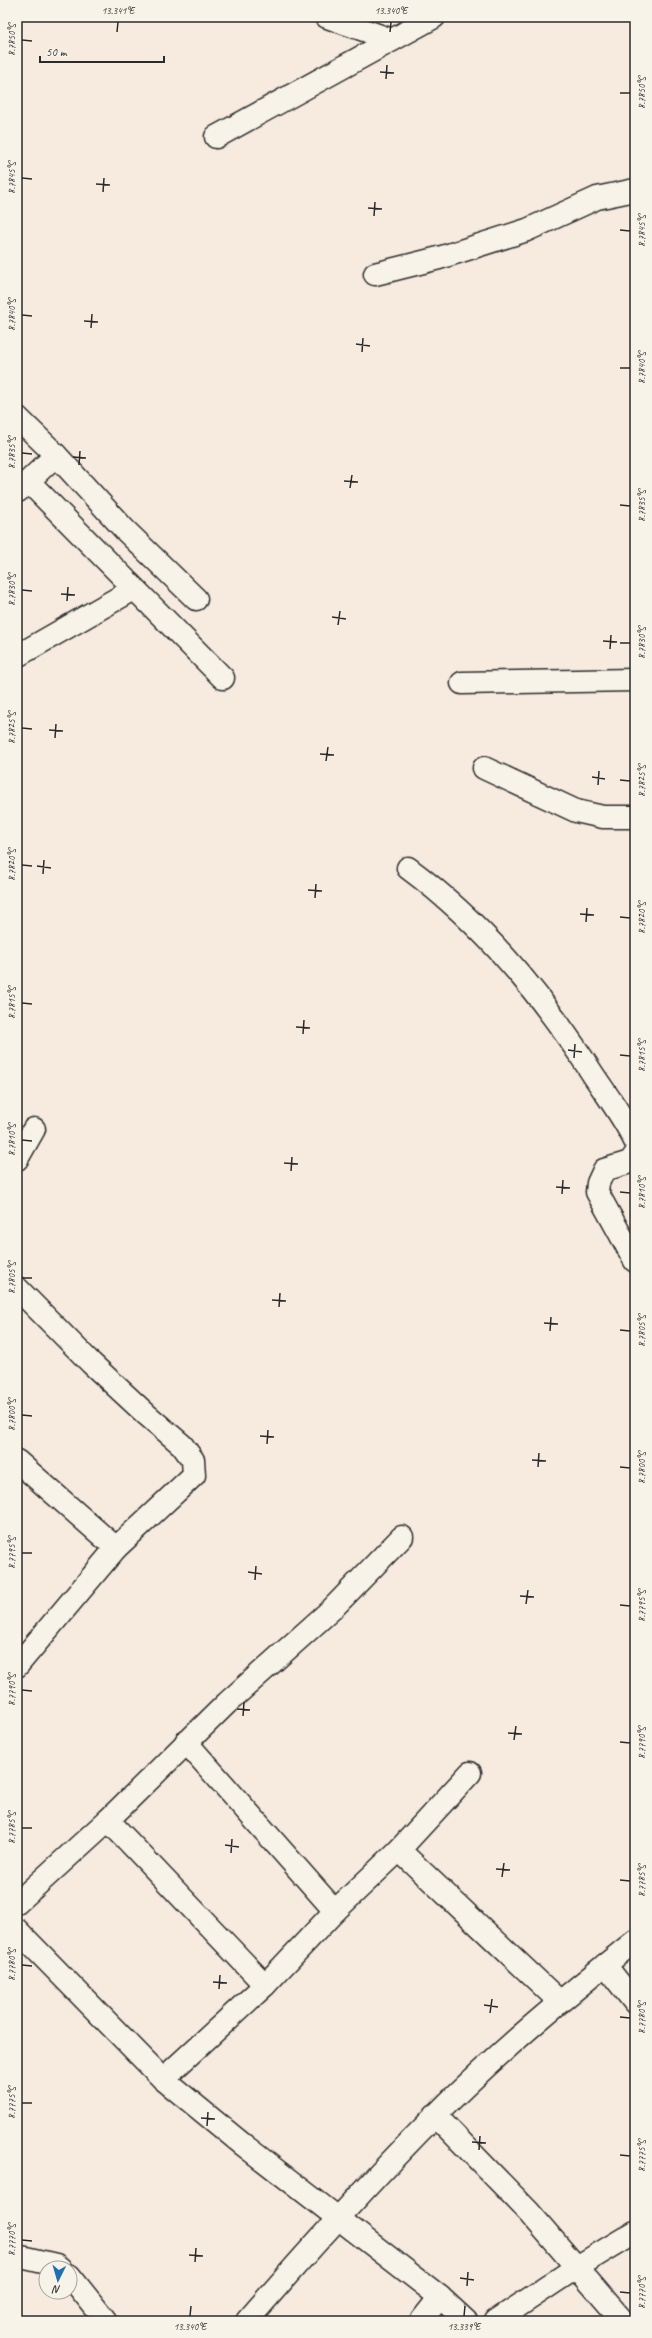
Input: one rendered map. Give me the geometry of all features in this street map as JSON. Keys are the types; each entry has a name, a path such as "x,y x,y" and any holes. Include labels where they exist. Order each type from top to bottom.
{"street":[{"path":"327,17 392,40"},
{"path":"216,137 434,17"},
{"path":"375,274 439,258 527,230 597,198 635,190"},
{"path":"17,417 56,455 125,530 196,599"},
{"path":"56,455 23,487 134,590 223,678"},
{"path":"17,656 134,590"},
{"path":"462,683 635,680"},
{"path":"484,768 576,811 603,817 635,817"},
{"path":"408,868 478,926 544,1002 573,1044 635,1141"},
{"path":"17,1159 34,1129"},
{"path":"635,1155 630,1162 604,1170 598,1183 597,1192 635,1262"},
{"path":"17,1288 102,1373 182,1445 193,1460 194,1475 116,1548 17,1666"},
{"path":"17,1461 116,1548"},
{"path":"17,1903 108,1820 186,1742 332,1609 402,1537"},
{"path":"186,1742 335,1911"},
{"path":"163,2079 265,1985 335,1911 399,1850 470,1773"},
{"path":"108,1820 265,1985"},
{"path":"399,1850 559,2001"},
{"path":"17,1930 163,2079 440,2297 466,2321"},
{"path":"247,2321 338,2218 435,2115 559,2001 635,1941"},
{"path":"605,1965 635,2003"},
{"path":"435,2115 529,2212 623,2321"},
{"path":"496,2321 577,2267 635,2232"},
{"path":"17,2256 38,2261"},
{"path":"78,2286 106,2321"},
{"path":"421,2321 440,2297"}]}
